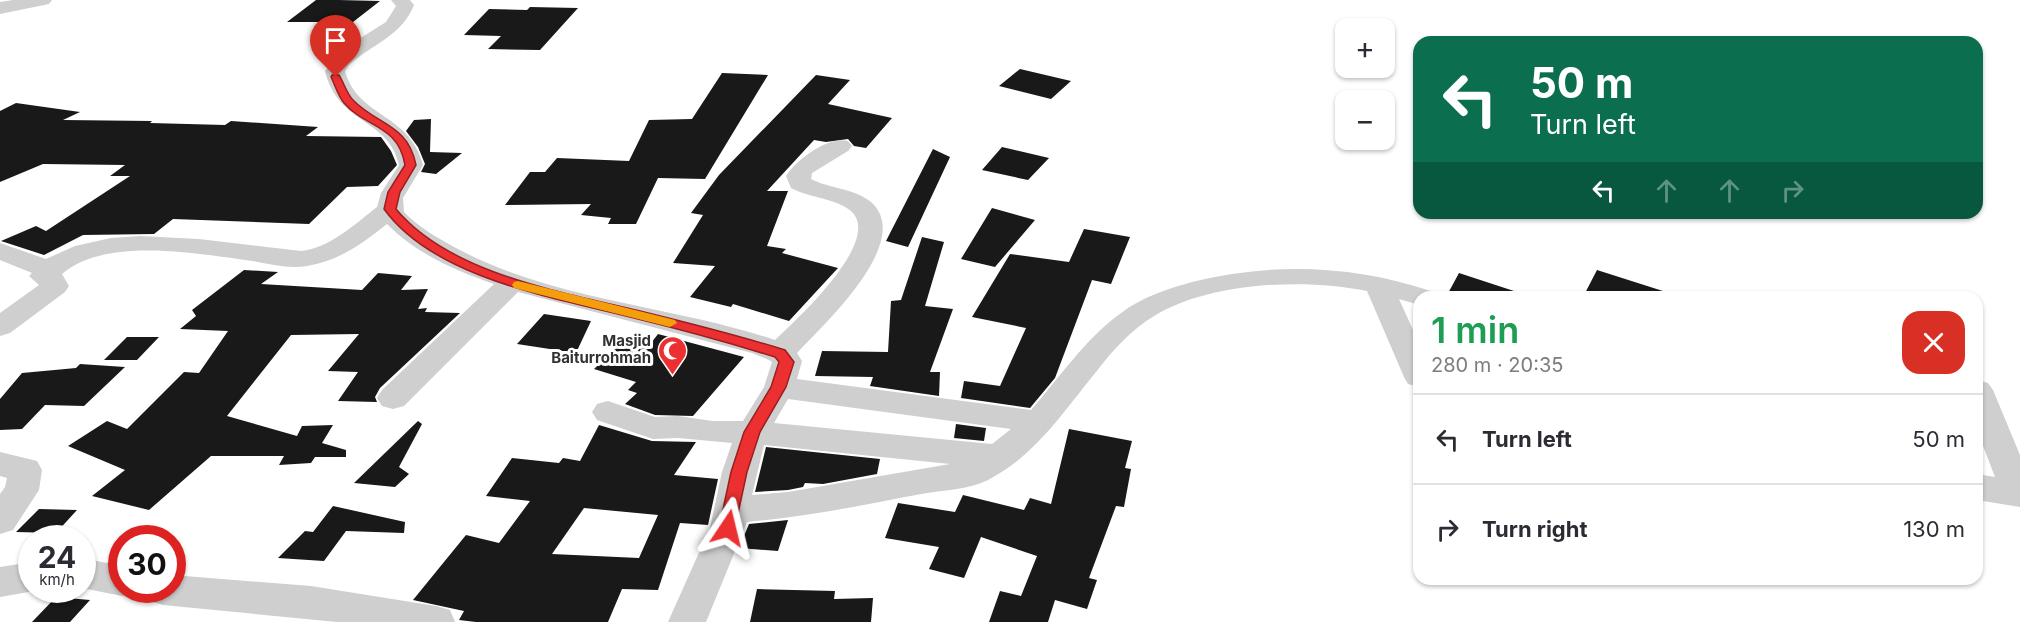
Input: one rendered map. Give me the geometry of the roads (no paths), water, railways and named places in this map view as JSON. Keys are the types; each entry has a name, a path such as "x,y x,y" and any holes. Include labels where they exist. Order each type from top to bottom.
{"street":[{"path":"0,8 43,0"},
{"path":"0,327 55,286 54,281 43,276 49,270 95,248 122,244 194,246 309,258 338,247 390,209 394,192 411,165 408,151 394,133 348,101 339,87 335,71 344,58 368,45 396,22 408,2"},
{"path":"780,353 850,276 862,260 867,246 872,228 865,210 848,200 809,189 800,183 798,176 802,168 840,146"},
{"path":"390,209 401,223 442,252 511,283 718,334 780,353 787,362 779,387 752,432 730,510 728,528 687,622"},
{"path":"0,252 49,270"},
{"path":"730,510 788,506 953,478 975,472 998,457 1038,422 1111,336 1137,313 1156,303 1230,283 1269,278 1309,277 1378,284 1413,295"},
{"path":"393,398 511,283"},
{"path":"1378,284 1413,363"},
{"path":"779,387 1038,422"},
{"path":"1983,405 2019,494"},
{"path":"608,412 653,428 687,427 713,432 752,432 998,457"},
{"path":"0,464 26,470 22,490 0,520"},
{"path":"1983,488 2019,494"},
{"path":"0,582 18,579"},
{"path":"186,594 301,612 436,622"}],"place":[{"name":"Masjid Baiturrohmah","path":"672,376"}]}
